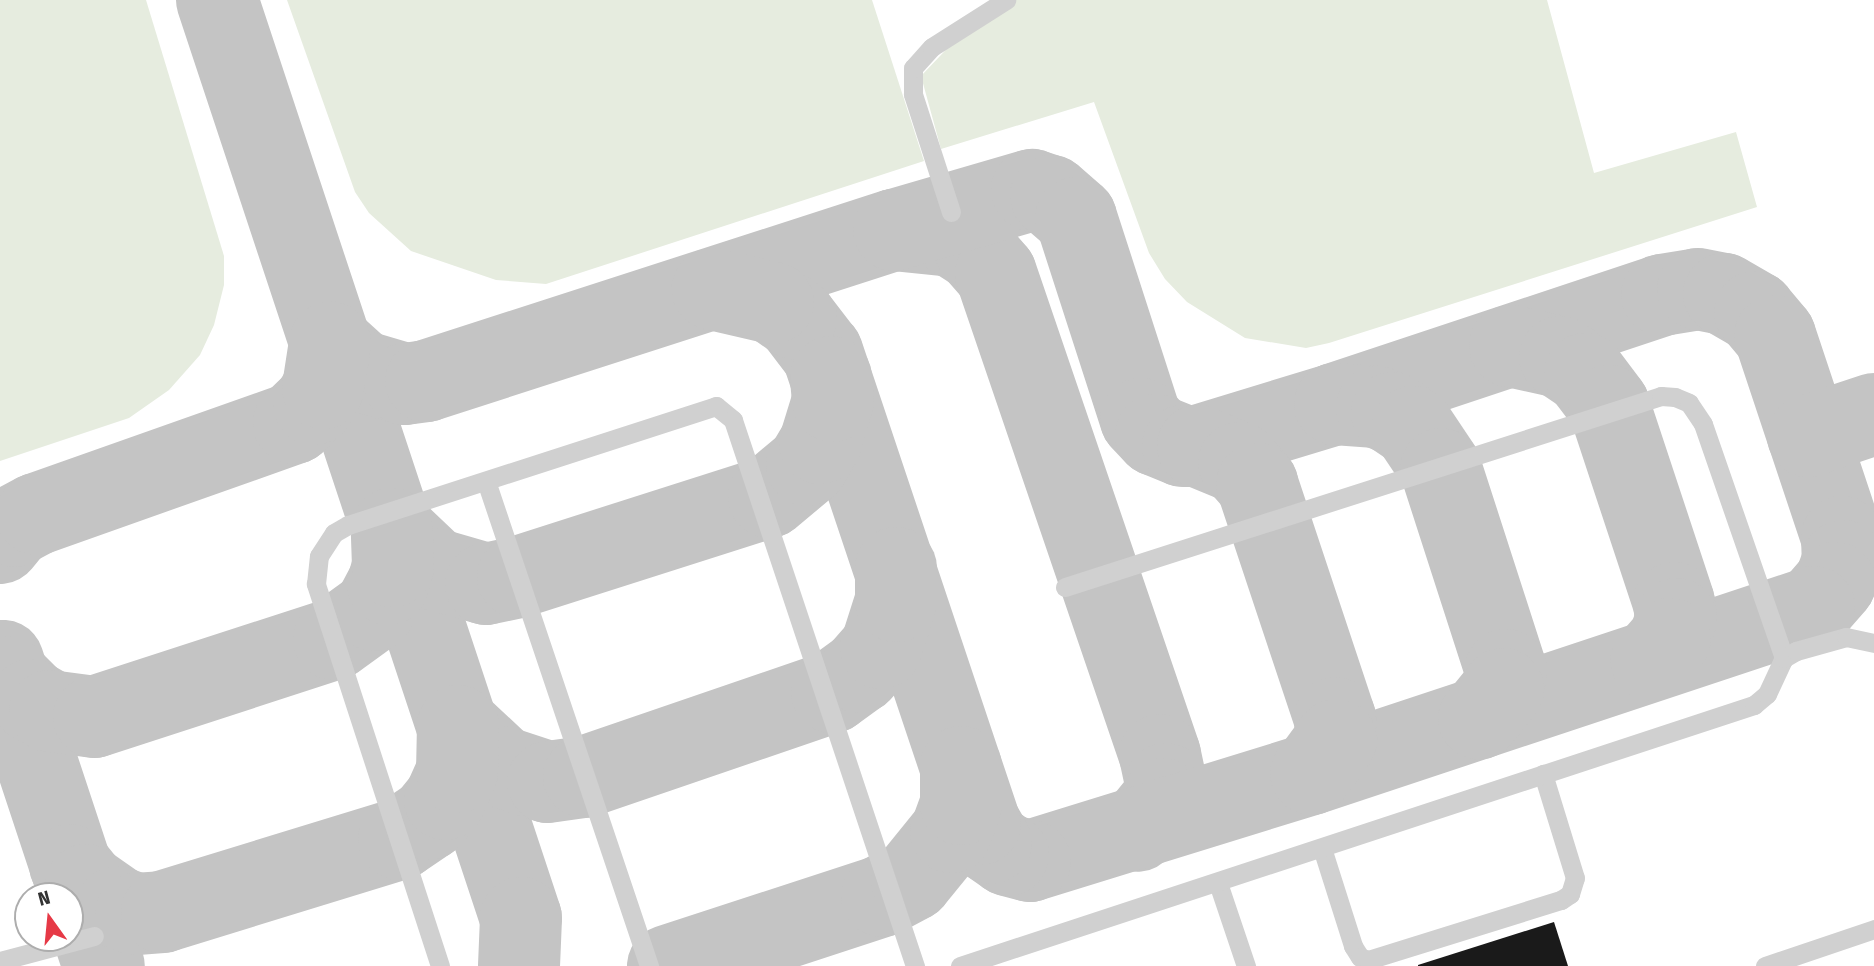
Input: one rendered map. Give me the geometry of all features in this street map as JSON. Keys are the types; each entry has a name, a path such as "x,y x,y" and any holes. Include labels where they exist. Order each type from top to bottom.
{"lane":[{"path":"951,212 913,94 913,68 932,47 1006,0"},
{"path":"960,966 1754,705 1767,694 1784,658 1703,424 1689,403 1675,397 1661,396 1065,587"},
{"path":"440,966 314,569 326,542 348,526 716,406 730,414 915,966"},
{"path":"485,481 649,966"},
{"path":"1784,658 1846,637 1874,643"},
{"path":"1322,848 1353,946 1360,957 1368,960 1562,900 1570,894 1575,878 1544,774"},
{"path":"1218,883 1246,966"},
{"path":"1765,966 1874,929"},
{"path":"0,961 94,936"}],"shaded area":[{"path":"0,0 146,0 224,256 224,285 214,325 200,355 169,390 129,418 0,461"},
{"path":"287,0 872,0 924,161 546,284 496,280 411,251 369,213 355,192"},
{"path":"1013,0 1547,0 1594,173 1736,132 1757,207 1329,343 1306,348 1245,338 1187,302 1165,279 1149,253 1094,102 941,149 921,76 959,36"}],"building":[{"path":"1554,922 1568,966 1418,966 1418,965"}],"taxiway":[{"path":"217,0 521,918 519,966"},
{"path":"330,343 361,371 405,384 426,381 894,230 1032,190 1051,196 1076,218 1141,419 1156,435 1183,446 1198,446 1335,404 1662,295 1698,289 1724,294 1755,312 1775,336 1842,537 1843,561 1835,583 1814,607 1311,774 1030,861 1008,855 991,843 980,824 822,353 796,319 773,303 713,289"},
{"path":"894,230 953,236 976,251 996,274 1160,755 1166,784 1163,799 1137,831"},
{"path":"0,543 14,526 37,514 294,423 314,404 323,388 330,343"},
{"path":"1510,346 1560,357 1585,374 1609,406 1674,603 1676,619 1670,639 1652,660"},
{"path":"392,529 434,569 486,584 518,577 769,497 807,465 820,443 833,401 831,377"},
{"path":"1335,404 1377,407 1392,413 1413,427 1441,469 1506,670 1503,689 1479,719"},
{"path":"1808,436 1874,414"},
{"path":"1198,446 1239,463 1257,484 1335,718 1336,740 1311,774"},
{"path":"8,677 31,700 50,711 94,717 334,639 374,610 388,584 393,566 392,529"},
{"path":"458,726 502,767 548,782 584,777 832,692 860,672 881,648 896,601 896,568"},
{"path":"3,661 104,966"},
{"path":"70,865 86,885 117,907 136,914 162,912 399,839 429,819 445,799 457,772 458,726"},
{"path":"668,966 882,896 912,880 951,832 961,804 961,767"}]}
